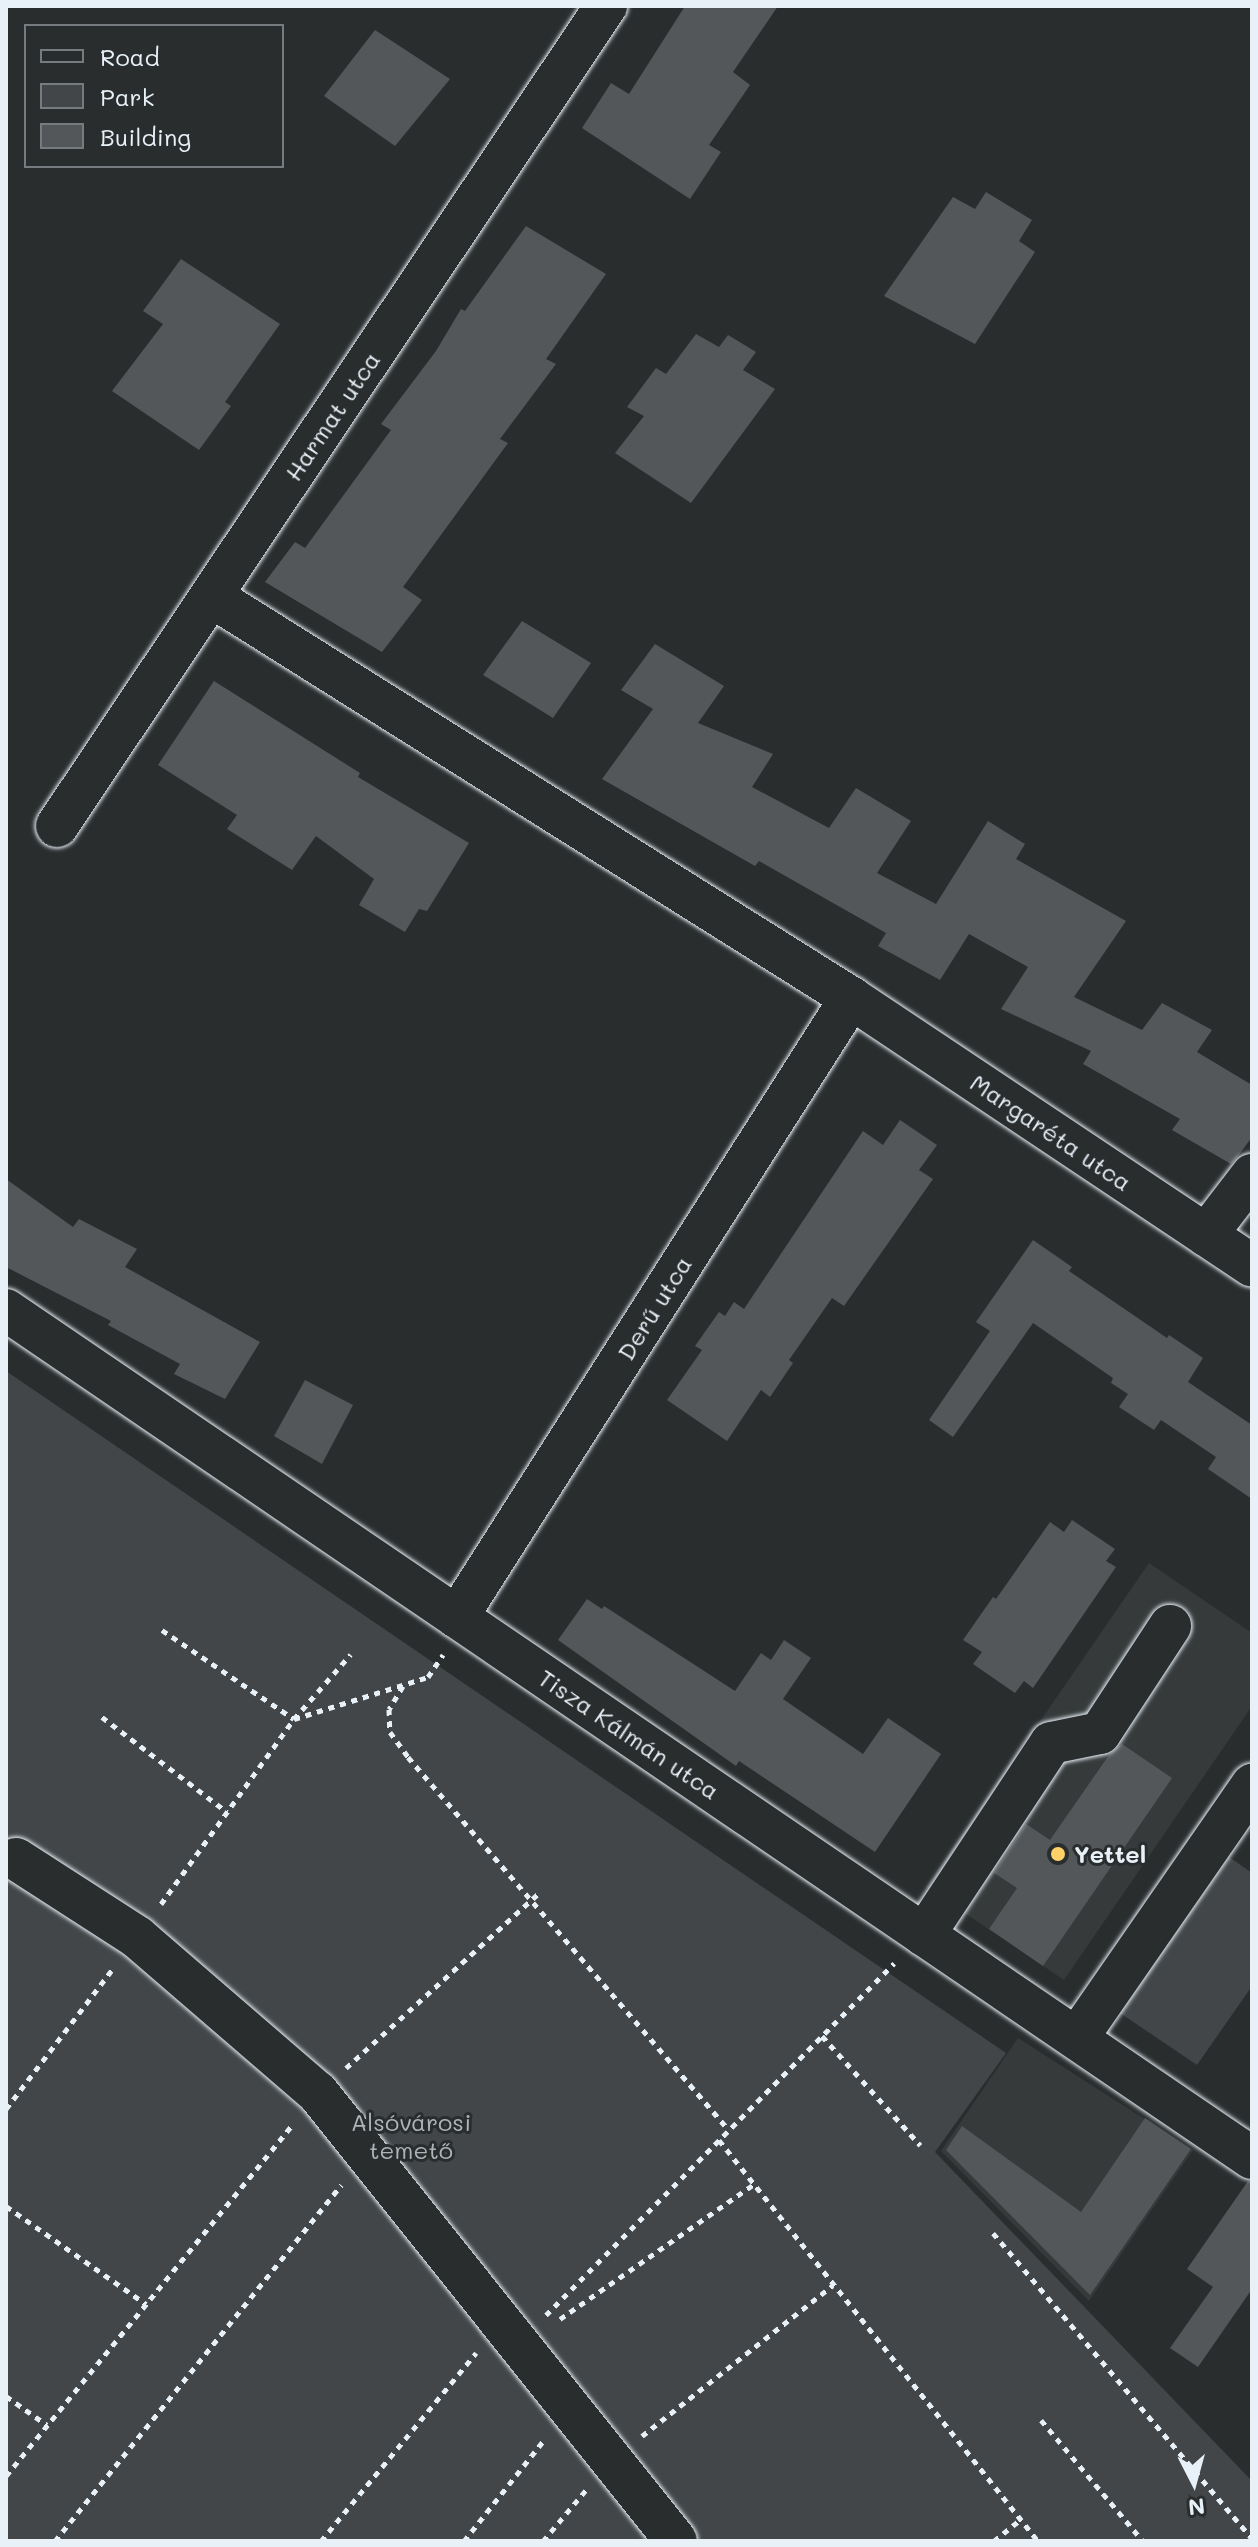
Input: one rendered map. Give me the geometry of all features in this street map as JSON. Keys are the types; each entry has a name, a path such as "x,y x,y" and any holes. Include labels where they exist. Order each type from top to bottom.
{"street":[{"name":"Harmat utca","path":"57,826 606,6"},
{"name":"Margaréta utca","path":"211,596 851,998 1252,1265"},
{"name":"Derű utca","path":"461,1620 851,998"},
{"path":"1206,1235 1252,1175"},
{"name":"Tisza Kálmán utca","path":"6,1310 1252,2158"},
{"path":"922,1933 1051,1743 1100,1733 1170,1626"},
{"path":"1077,2038 1252,1785"},
{"path":"16,1859 137,1937 318,2093 676,2541"}],"path":[{"path":"294,1719 428,1677 461,1620"},
{"path":"162,1630 294,1719"},
{"path":"6,2109 137,1937 294,1719 351,1654"},
{"path":"403,1685 389,1709 390,1732 729,2130"},
{"path":"102,1717 227,1812"},
{"path":"6,2476 318,2093 541,1891"},
{"path":"321,2541 510,2332 719,2140 922,1933"},
{"path":"822,2036 920,2145"},
{"path":"719,2140 1038,2541"},
{"path":"55,2541 367,2153"},
{"path":"560,2319 754,2184"},
{"path":"6,2206 146,2304"},
{"path":"993,2233 1252,2538"},
{"path":"543,2541 611,2460 833,2285"},
{"path":"6,2396 47,2425"},
{"path":"464,2541 570,2408"},
{"path":"1041,2420 1143,2541"},
{"path":"994,2541 1020,2520"}],"shaded area":[{"path":"1149,1563 1252,1633 1252,1706 1064,1980 926,1887"},
{"path":"1018,2038 1193,2150 1089,2301 941,2151"}],"green space":[{"name":"Alsóvárosi temető","path":"6,1371 1006,2053 935,2152 1252,2481 1252,2541 6,2541"},
{"path":"1229,1857 1252,1873 1252,1986 1197,2065 1120,2013"}],"building":[{"path":"685,6 778,6 733,72 750,85 709,145 721,152 690,199 582,128 611,83 629,94"},
{"path":"375,30 450,79 395,146 324,96"},
{"path":"986,192 1032,220 1019,241 1035,252 975,344 884,296 953,197 975,209"},
{"path":"526,226 606,274 546,359 556,364 500,439 508,443 403,587 422,600 382,652 265,582 295,542 305,548 391,430 381,424 436,351 461,309 465,311"},
{"path":"181,259 280,324 225,402 231,406 199,450 112,391 163,324 143,311"},
{"path":"696,334 719,347 728,335 756,352 743,370 775,389 691,503 615,453 644,416 627,407 656,368 666,374"},
{"path":"522,621 591,663 553,718 483,675"},
{"path":"655,644 724,686 698,723 773,754 752,787 829,828 856,788 911,821 877,873 936,904 988,821 1025,844 1016,859 1126,921 1074,997 1142,1030 1162,1003 1212,1030 1197,1052 1252,1085 1252,1137 1231,1164 1172,1130 1180,1119 1083,1064 1091,1051 1001,1009 1028,967 969,934 940,980 878,946 886,933 759,861 755,866 602,779 653,709 621,690"},
{"path":"214,681 360,773 358,777 469,843 427,911 419,909 405,932 359,905 374,879 316,836 292,870 227,829 237,815 158,765"},
{"path":"900,1120 937,1145 919,1170 933,1179 844,1306 832,1298 789,1360 793,1363 770,1397 761,1390 727,1441 667,1400 702,1350 695,1346 719,1312 725,1316 734,1302 744,1309 863,1131 883,1145"},
{"path":"6,1179 73,1227 79,1219 137,1249 125,1267 260,1342 225,1399 174,1374 180,1364 108,1325 111,1321 6,1267"},
{"path":"1033,1240 1072,1267 1069,1271 1167,1338 1169,1335 1203,1358 1188,1382 1252,1425 1252,1499 1208,1469 1216,1457 1161,1420 1154,1430 1119,1407 1128,1394 1111,1383 1113,1378 1033,1323 953,1437 929,1420 990,1331 976,1322"},
{"path":"305,1380 353,1405 322,1464 274,1436"},
{"path":"1072,1520 1115,1549 1106,1561 1116,1567 1033,1688 1024,1681 1015,1693 973,1664 982,1652 963,1640 1050,1522 1064,1532"},
{"path":"587,1599 602,1609 604,1606 735,1691 761,1653 771,1660 784,1640 811,1658 783,1699 863,1754 888,1718 941,1754 875,1852 739,1761 736,1766 558,1640"},
{"name":"Yettel","path":"1122,1744 1172,1778 1043,1966 989,1929 1017,1888 994,1873 1026,1824 1050,1840 1109,1755"},
{"path":"1145,2118 1191,2149 1090,2295 946,2150 962,2126 1081,2212"},
{"path":"1248,2181 1252,2182 1252,2289 1198,2367 1170,2348 1213,2287 1187,2269"}],"place":[{"name":"Yettel","path":"1058,1854"}]}
